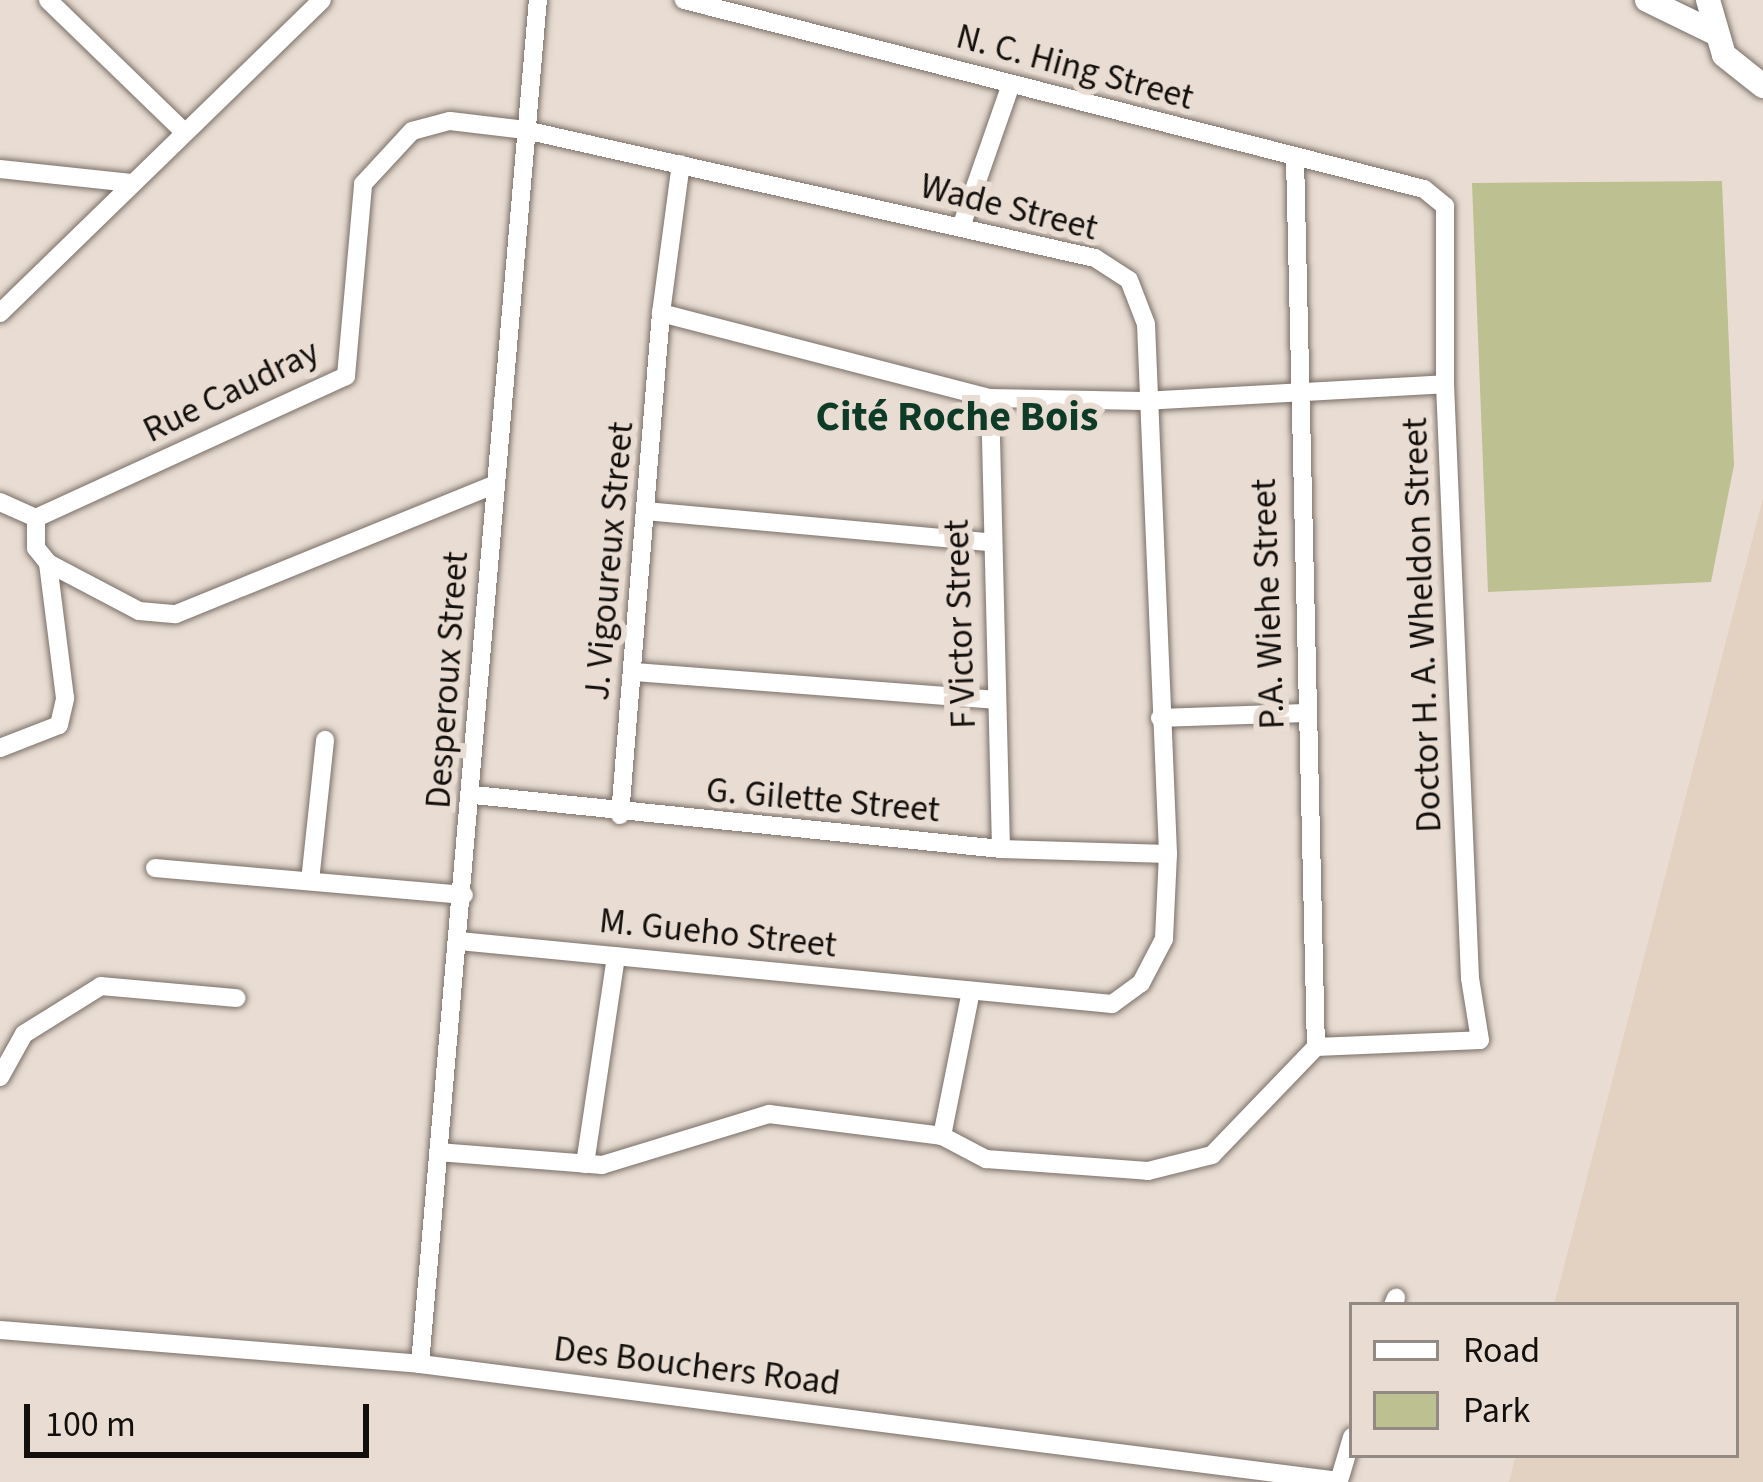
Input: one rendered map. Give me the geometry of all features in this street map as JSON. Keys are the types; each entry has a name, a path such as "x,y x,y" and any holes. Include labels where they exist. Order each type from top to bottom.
{"main road":[{"path":"1647,0 1713,32"},
{"path":"1708,0 1713,32 1724,55 1763,86"}],"street":[{"path":"48,0 184,132"},
{"path":"0,313 322,0"},
{"name":"Desperoux Street","path":"420,1364 473,795 494,485 538,0"},
{"name":"N. C. Hing Street","path":"684,0 1424,189 1444,206"},
{"path":"961,227 1011,84"},
{"name":"Rue Caudray","path":"37,518 346,376 363,184 412,131 450,121 525,130"},
{"name":"Wade Street","path":"525,130 1095,258 1129,280 1146,324 1143,401 1168,854 1164,939 1141,983"},
{"name":"P.A. Wiehe Street","path":"1295,158 1295,394 1316,1047"},
{"name":"J. Vigoureux Street","path":"620,815 661,313 681,164"},
{"path":"0,169 130,183"},
{"name":"Doctor H. A. Wheldon Street","path":"1316,1047 1480,1040 1470,978 1445,384 1444,206"},
{"path":"661,313 990,398 1143,401 1445,384"},
{"name":"F Victor Street","path":"990,398 988,542 1000,849"},
{"path":"0,502 37,518 36,548 48,563 139,611 202,610 494,485"},
{"path":"646,511 988,542"},
{"path":"0,748 59,725 65,698 48,563"},
{"path":"634,673 995,700"},
{"path":"1160,718 1304,713"},
{"path":"310,881 325,740"},
{"name":"G. Gilette Street","path":"473,795 620,815 1000,849 1168,854"},
{"path":"155,868 464,895"},
{"name":"M. Gueho Street","path":"459,941 1112,1004 1141,983"},
{"path":"586,1164 616,956"},
{"path":"0,1077 24,1034 101,986 236,998"},
{"path":"943,1136 970,991"},
{"path":"437,1152 602,1166 769,1114 943,1136 986,1159 1148,1172 1212,1155 1316,1047"},
{"name":"Des Bouchers Road","path":"0,1330 420,1364 1339,1481 1349,1447"}],"shaded area":[{"path":"1763,498 1763,1482 1509,1482 1515,1458 1739,1458 1739,1302 1555,1302"}],"green space":[{"path":"1722,181 1734,465 1711,582 1488,592 1472,183"}],"district":[{"name":"Cité Roche Bois","path":"957,417"}]}
